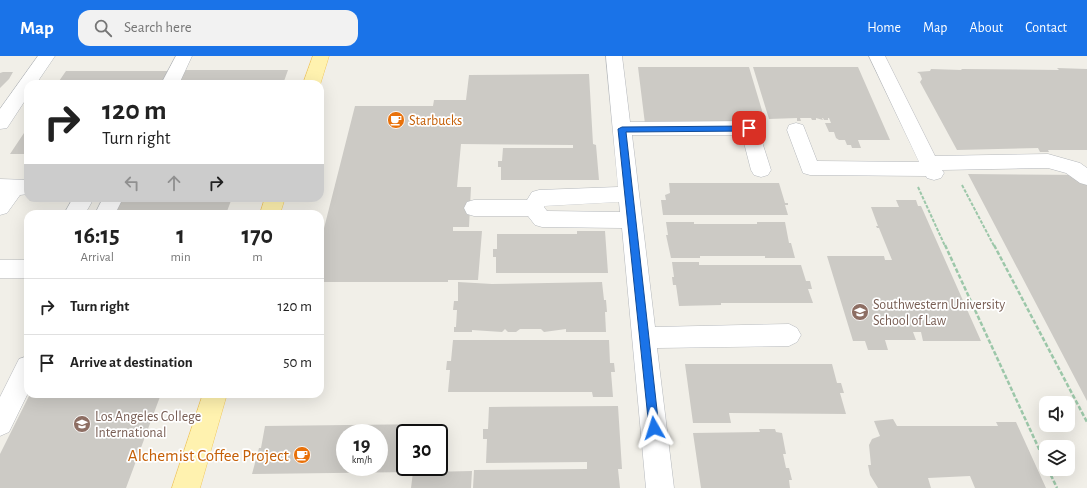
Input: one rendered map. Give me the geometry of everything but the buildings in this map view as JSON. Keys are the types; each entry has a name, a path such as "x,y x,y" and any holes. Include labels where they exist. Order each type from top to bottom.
{"main road":[{"path":"313,80 321,56"},
{"path":"186,488 214,398"}],"street":[{"path":"30,80 47,56"},
{"path":"172,80 184,56"},
{"path":"614,56 660,488"},
{"path":"877,56 932,168"},
{"path":"0,123 24,89"},
{"path":"622,129 749,128 761,170"},
{"path":"796,130 810,168 932,168 1048,161 1073,168 1087,178"},
{"path":"0,207 13,187"},
{"path":"533,208 539,198 629,194"},
{"path":"474,208 533,208"},
{"path":"533,208 542,219 632,220"},
{"path":"0,269 24,269"},
{"path":"644,338 789,335"},
{"path":"0,423 24,375"}],"path":[{"path":"918,185 1039,449"},
{"path":"962,185 1087,422"},
{"path":"1051,476 1057,488"}],"place":[{"name":"Starbucks","path":"396,120"},
{"name":"Southwestern University School of Law","path":"860,312"},
{"name":"Los Angeles College International","path":"82,424"},
{"name":"Alchemist Coffee Project","path":"302,455"}],"route":[{"path":"654,428 622,129 749,128"}]}
